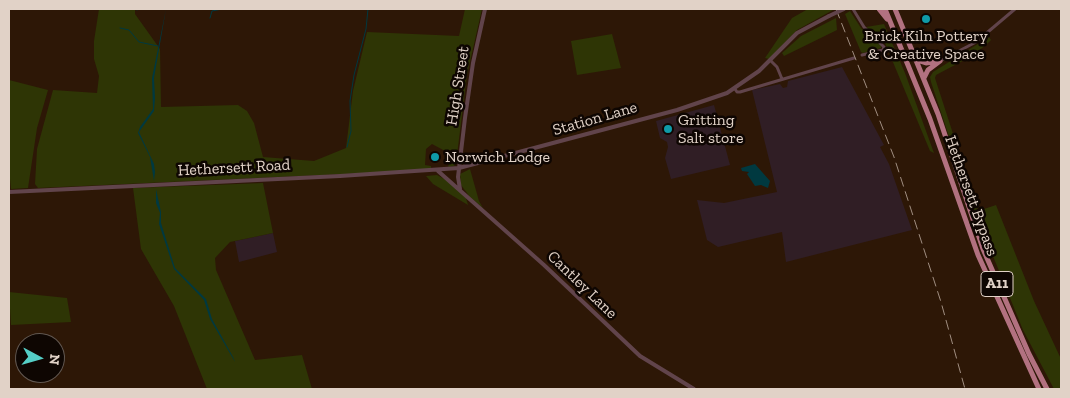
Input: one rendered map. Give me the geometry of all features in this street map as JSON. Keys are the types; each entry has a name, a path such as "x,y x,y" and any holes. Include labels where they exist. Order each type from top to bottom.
{"highway":[{"name":"A11","path":"879,9 897,36"},
{"name":"Hethersett Bypass","path":"885,9 930,119 978,255 1040,389"},
{"name":"Hethersett Bypass","path":"895,9 924,78 990,266 1047,389"},
{"path":"917,60 926,63 940,61"},
{"path":"924,78 928,70 940,61"}],"street":[{"name":"High Street","path":"460,168 473,63 485,9"},
{"name":"Station Lane","path":"460,168 694,105 735,89 770,60 797,33 844,9"},
{"path":"853,9 864,27 884,47 883,50 862,56"},
{"path":"940,61 976,42 1015,9"},
{"name":"Station Lane","path":"735,89 737,92 740,92 854,58"},
{"path":"770,60 777,67 782,79"},
{"name":"Hethersett Road","path":"9,192 460,168"},
{"path":"460,168 460,189"},
{"name":"Cantley Lane","path":"438,170 640,356 694,389"}],"shaded area":[{"path":"842,67 884,145 880,147 889,164 912,230 786,262 782,232 718,247 707,240 697,200 724,203 777,192 752,90 780,84 783,88 787,87 788,81"},
{"path":"714,105 730,165 671,179 665,158 668,147 667,142 660,138 656,121"},
{"path":"273,233 277,252 239,262 235,241"}],"green space":[{"path":"99,9 135,9 135,14 160,49 161,107 238,105 247,111 254,123 263,157 314,161 346,148 353,91 367,32 459,36 465,9 482,9 467,75 456,163 454,166 448,167 450,161 447,152 432,144 426,149 425,165 431,166 431,170 38,188 35,184 37,149 53,90 97,93 99,76 94,59 94,41"},
{"path":"808,9 833,10 797,30 769,59 765,58 792,18"},
{"path":"850,11 861,28 881,45 881,48 861,52 845,14"},
{"path":"836,18 837,30 784,56 782,53 801,36"},
{"path":"884,24 905,73 934,153 930,151 885,43 866,27"},
{"path":"612,34 621,68 577,75 571,41"},
{"path":"989,37 991,40 972,56 936,75 935,78 978,211 996,205 1034,301 1061,359 1061,389 1054,389 1023,330 969,197 931,82 930,77 933,72"},
{"path":"9,80 48,90 37,128 28,188 11,189 9,169"},
{"path":"470,169 479,201 483,208 470,197 461,185 460,174"},
{"path":"437,175 450,182 466,198 468,205 433,184 426,176"},
{"path":"263,183 273,233 230,242 215,258 216,270 255,360 302,355 312,389 207,389 174,306 141,249 133,188"},
{"path":"9,292 67,298 71,322 11,325"}],"water":[{"path":"166,9 154,78 154,111 139,132 154,164 154,181 150,157 138,133 153,109 152,78"},
{"path":"755,164 770,181 768,188 761,185 755,186 747,174 749,172 742,171 741,168"},
{"path":"156,189 161,212 161,223 175,268 206,299 212,319 235,362 210,319 204,300 174,269 159,224 160,213 156,203"}],"waterway":[{"path":"210,18 212,11 222,9"},
{"path":"347,147 351,131 350,101 354,75 366,29 368,9"},
{"path":"120,28 129,30 139,42 158,46"}],"railway":[{"path":"836,9 894,157 941,302 965,389"}],"place":[{"name":"Brick Kiln Pottery & Creative Space","path":"926,19"},
{"name":"Gritting Salt store","path":"668,129"},
{"name":"Norwich Lodge","path":"435,157"}]}
